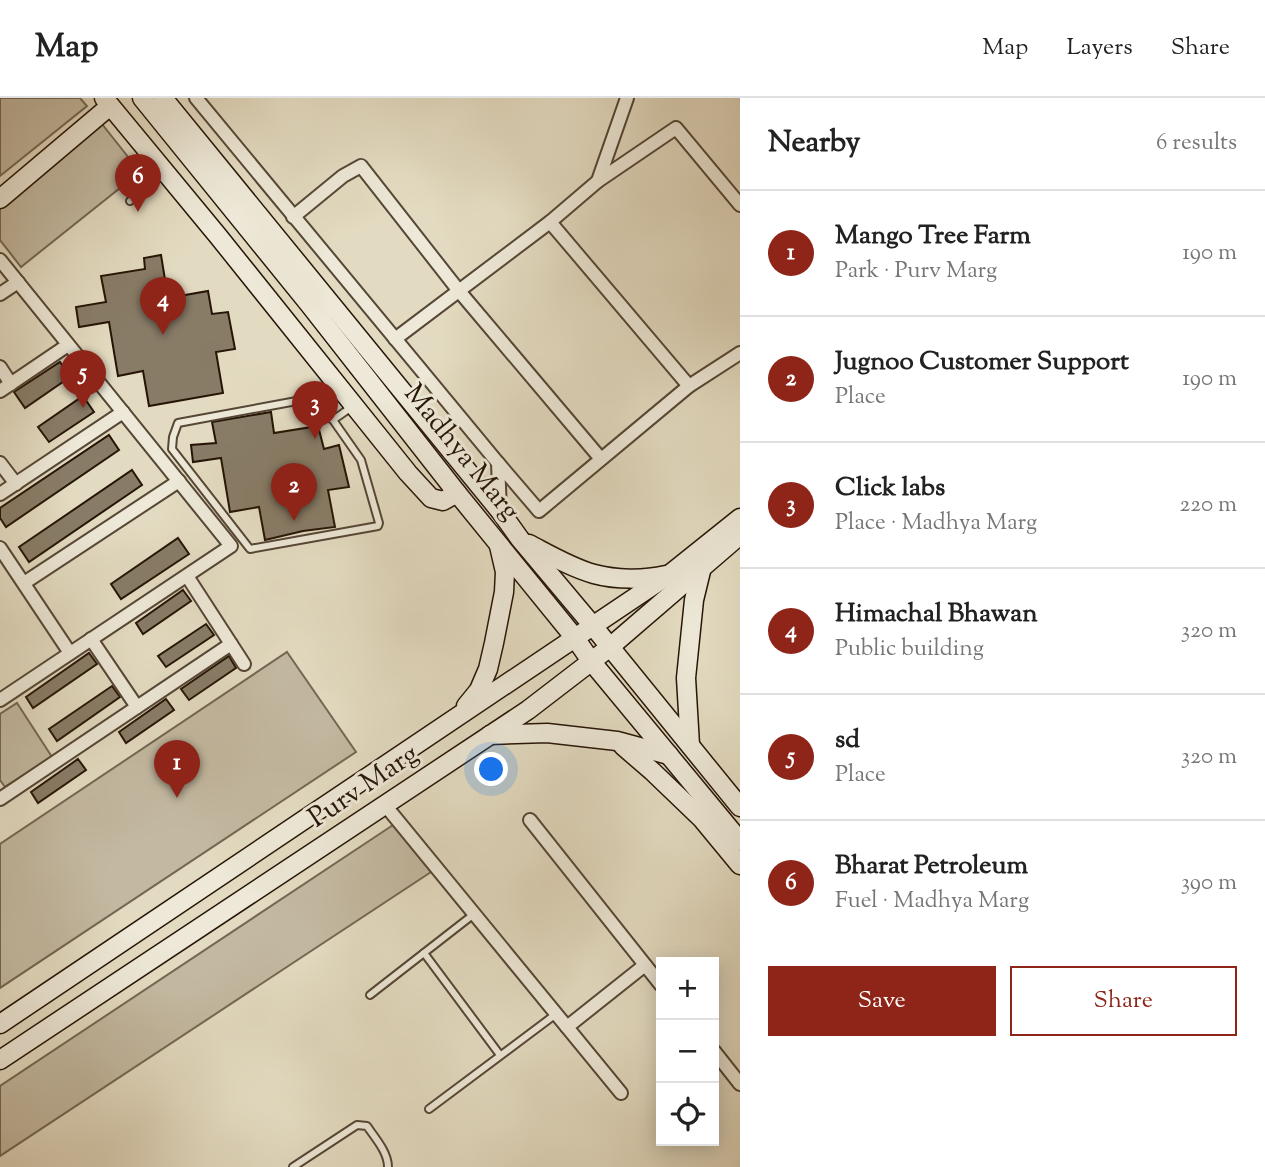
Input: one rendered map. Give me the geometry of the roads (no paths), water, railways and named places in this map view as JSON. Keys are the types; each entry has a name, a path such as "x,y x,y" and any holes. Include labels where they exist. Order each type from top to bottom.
{"main road":[{"name":"Madhya Marg","path":"142,98 592,661 740,841"},
{"name":"Madhya Marg","path":"163,98 740,807"},
{"path":"0,200 107,102 430,498 443,501 457,493"},
{"name":"Purv Marg","path":"0,1024 670,574 740,518"},
{"name":"Purv Marg","path":"0,1060 528,710 610,647 740,535"},
{"path":"520,539 595,575 624,578 670,574"},
{"path":"458,717 479,690 488,669 505,572 497,541"},
{"path":"690,746 686,678 694,600 702,567"},
{"path":"490,735 547,733 617,741 669,755"},
{"path":"617,741 702,819 740,865"}],"street":[{"path":"196,98 538,511 689,386 740,353"},
{"path":"598,181 627,98"},
{"path":"396,339 550,222 598,181 676,128 740,205"},
{"path":"293,217 343,176 361,166 459,291 601,459"},
{"path":"550,222 689,386"},
{"path":"0,260 231,546 0,700"},
{"path":"0,295 18,282"},
{"path":"0,367 6,387 68,345"},
{"path":"0,494 123,412"},
{"path":"0,463 16,484"},
{"path":"498,463 500,511"},
{"path":"24,583 179,481"},
{"path":"0,548 70,653"},
{"path":"187,576 244,664"},
{"path":"91,639 137,707"},
{"path":"2,794 231,644"},
{"path":"385,805 621,1093"},
{"path":"530,820 656,979"},
{"path":"567,1027 645,965"},
{"path":"719,1055 736,1069 740,1084"}],"lane":[{"path":"130,201 165,172"},
{"path":"302,400 333,420 361,460 380,523 378,526 250,549 172,449 178,423 302,400"},
{"path":"333,420 354,405"},
{"path":"370,995 474,914"},
{"path":"424,953 500,1055"},
{"path":"429,1109 556,1014"},
{"path":"293,1167 357,1125 367,1126 384,1152 388,1167"}],"place":[{"name":"Bharat Petroleum","path":"138,212"},
{"name":"Himachal Bhawan","path":"163,335"},
{"name":"sd","path":"83,408"},
{"name":"Click labs","path":"315,439"},
{"name":"Jugnoo Customer Support","path":"294,521"},
{"name":"Mango Tree Farm","path":"177,798"}]}
